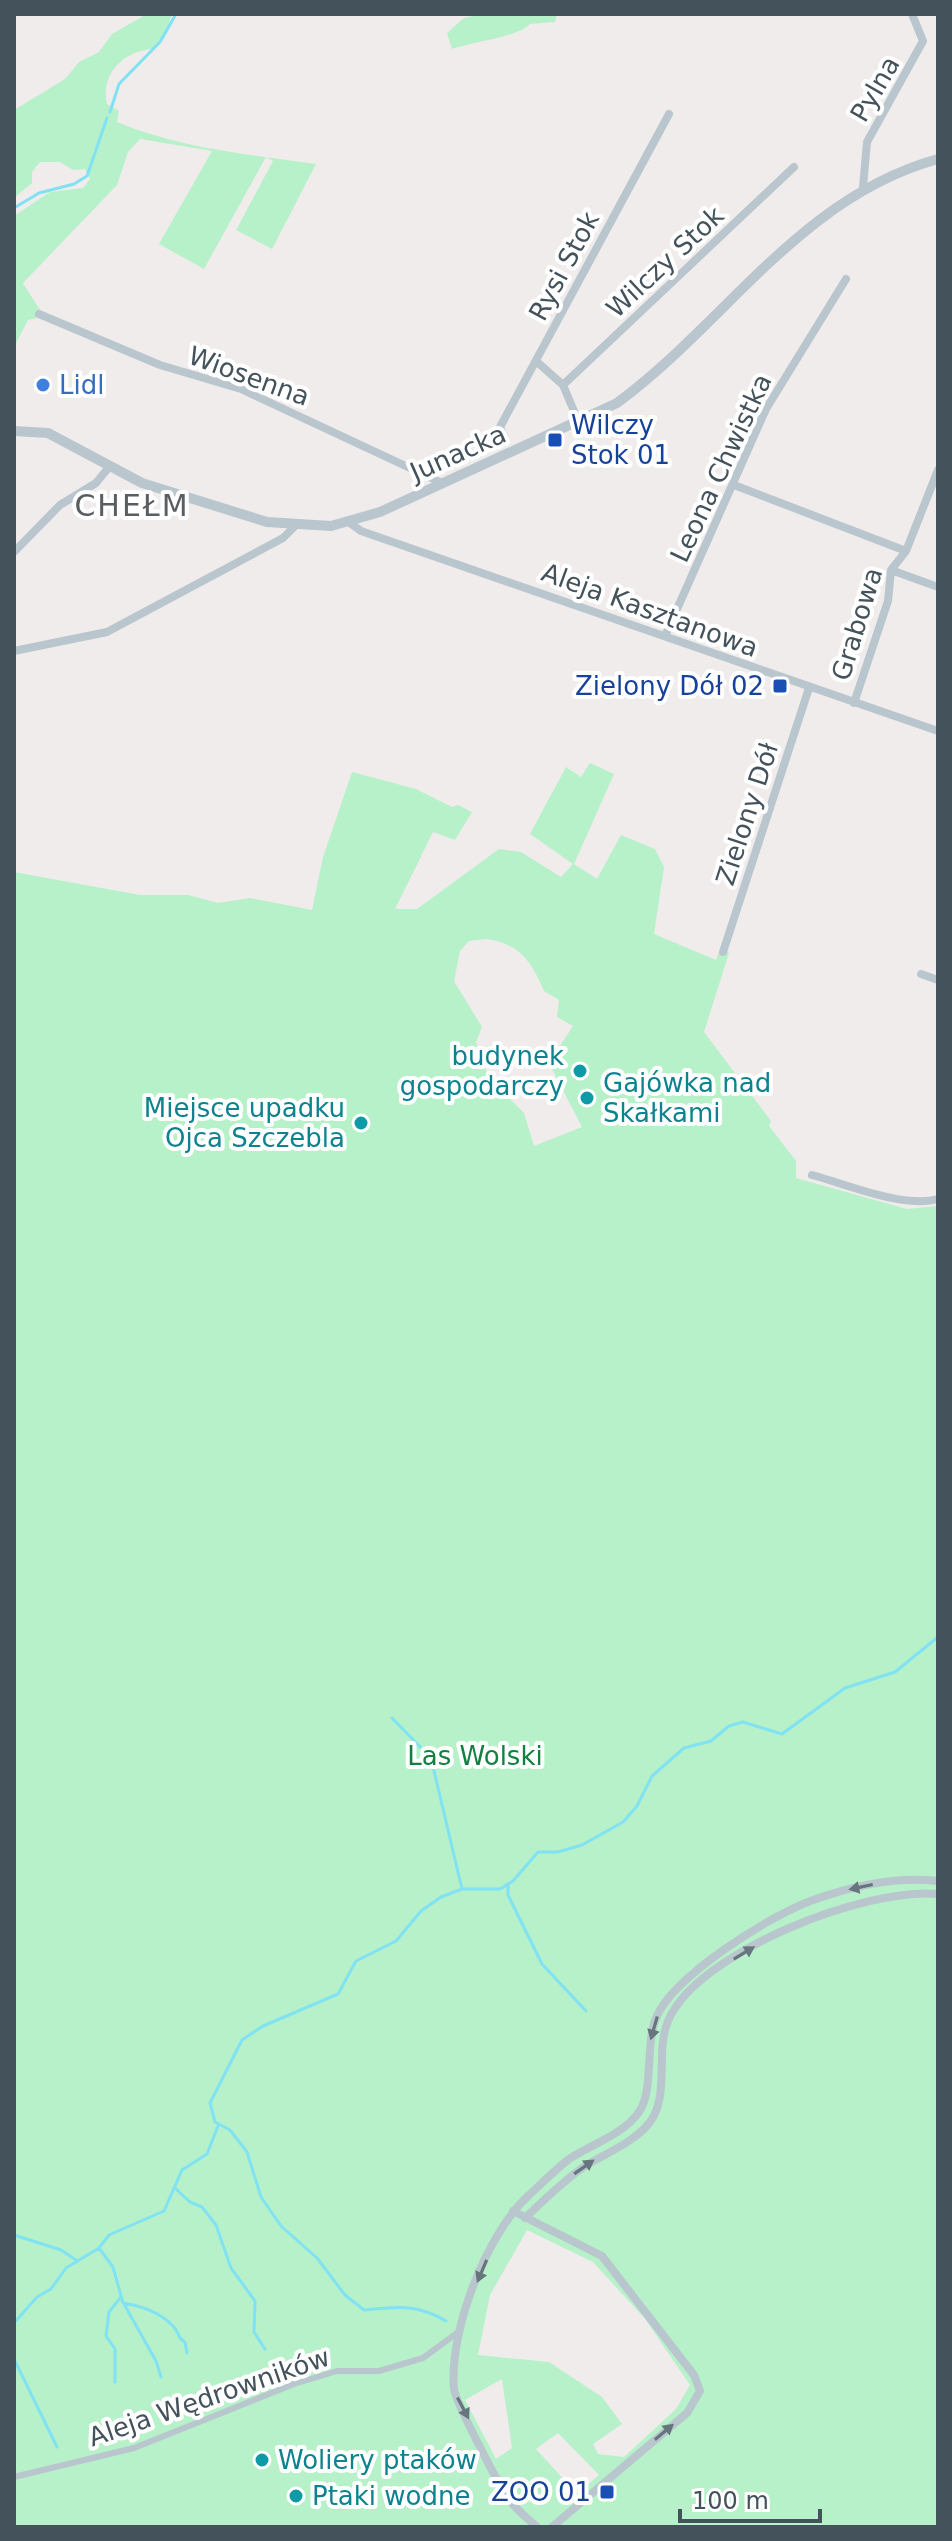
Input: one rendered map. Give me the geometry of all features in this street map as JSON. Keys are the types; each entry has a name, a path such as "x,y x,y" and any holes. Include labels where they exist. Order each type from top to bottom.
{"street":[{"name":"Pylna","path":"863,187 867,142 923,41 912,14"},
{"name":"Rysi Stok","path":"505,439 500,427 669,114"},
{"name":"Junacka","path":"14,431 39,431 64,439 142,483 267,522 295,526 350,523 579,423 617,403 650,378 809,228 863,187 890,174 938,159"},
{"name":"Wilczy Stok","path":"563,385 794,167"},
{"name":"Leona Chwistka","path":"665,636 766,409 846,279"},
{"name":"Wiosenna","path":"39,314 131,355 241,389 442,483"},
{"path":"536,361 563,385 579,423"},
{"path":"14,552 60,505 96,483 109,467"},
{"name":"Grabowa","path":"854,703 888,601 891,570 906,551 938,470"},
{"path":"734,485 906,551"},
{"name":"Aleja Kasztanowa","path":"350,523 361,531 938,731"},
{"path":"14,651 107,632 283,538 295,526"},
{"path":"891,570 938,587"},
{"name":"Zielony Dół","path":"723,952 809,688"},
{"path":"921,974 938,980"},
{"path":"812,1175 903,1200 926,1203 938,1199"},
{"path":"537,2527 510,2501 454,2392 457,2333 491,2251 513,2211 567,2161 638,2115 644,2102 656,2017 676,1987 698,1969 803,1904 893,1881 938,1881"},
{"path":"525,2218 570,2178 648,2124 658,2106 662,2046 667,2023 678,2001 693,1987 742,1954 811,1916 894,1894 938,1894"},
{"path":"513,2211 602,2256 694,2375 700,2391 687,2413 552,2527"},
{"name":"Aleja Wędrowników","path":"14,2477 134,2448 294,2384 337,2371 379,2371 423,2358 457,2333"}],"green space":[{"path":"147,14 172,14 165,34 152,49 132,54 111,74 107,83 107,104 119,111 117,122 191,145 266,157 204,269 159,244 212,151 140,139 128,152 117,185 23,283 40,310 37,318 28,320 14,347 14,216 50,192 83,188 90,179 85,169 73,170 60,162 40,162 32,172 32,183 14,198 14,110 65,79 79,62 99,52 112,34"},
{"path":"481,14 557,14 555,22 530,24 505,36 452,49 447,33 464,18"},
{"path":"266,157 316,164 272,249 236,230 273,161"},
{"name":"Las Wolski","path":"590,763 614,774 574,864 597,879 621,835 655,849 664,867 654,934 716,960 721,947 729,953 704,1032 771,1121 769,1126 796,1161 796,1178 907,1209 938,1206 938,2527 14,2527 14,872 140,895 188,895 218,903 250,898 312,910 323,857 352,772 416,789 452,807 458,805 472,812 455,840 433,832 395,909 417,909 499,849 521,852 561,877 573,864 530,834 566,767 581,777","holes":["469,941 497,941 516,950 535,971 544,991 559,1000 557,1017 573,1026 549,1063 582,1127 534,1146 524,1113 489,1078 476,1042 482,1027 454,981 460,951","527,2230 593,2262 645,2319 690,2385 676,2409 624,2457 598,2454 593,2444 622,2424 602,2397 549,2362 478,2355 490,2295","502,2379 512,2448 496,2459 465,2400","558,2433 599,2475 577,2494 536,2449"]}],"waterway":[{"path":"110,112 119,84 160,42 176,14"},
{"path":"14,208 39,193 74,184 87,176 107,118"},
{"path":"446,2321 415,2309 364,2310 345,2295 317,2258 281,2226 261,2197 247,2152 230,2130 215,2122 210,2103 242,2040 263,2026 338,1994 356,1961 396,1941 421,1911 441,1897 462,1889 500,1889 513,1881 538,1852 558,1852 582,1845 623,1822 637,1806 652,1776 684,1748 711,1741 729,1726 743,1722 782,1734 845,1688 895,1672 938,1637"},
{"path":"392,1718 431,1758 462,1889"},
{"path":"508,1885 508,1895 542,1964 586,2011"},
{"path":"14,2323 37,2297 51,2289 66,2268 99,2248 109,2235 164,2211 182,2170 207,2154 218,2126"},
{"path":"175,2188 190,2202 202,2207 216,2225 231,2268 255,2301 254,2332 265,2349"},
{"path":"14,2235 61,2250 76,2260"},
{"path":"99,2248 113,2267 123,2303 151,2311 169,2322 185,2342 187,2353"},
{"path":"115,2382 115,2349 106,2336 109,2312 121,2297"},
{"path":"124,2304 156,2361 161,2377"},
{"path":"14,2359 57,2447"}],"place":[{"name":"Lidl","path":"43,385"},
{"name":"Wilczy Stok 01","path":"555,440"},
{"name":"Zielony Dół 02","path":"780,686"},
{"name":"budynek gospodarczy","path":"580,1071"},
{"name":"Gajówka nad Skałkami","path":"587,1098"},
{"name":"Miejsce upadku Ojca Szczebla","path":"361,1123"},
{"name":"Woliery ptaków","path":"262,2460"},
{"name":"ZOO 01","path":"607,2492"},
{"name":"Ptaki wodne","path":"296,2496"}],"district":[{"name":"CHEŁM","path":"132,505"}]}
